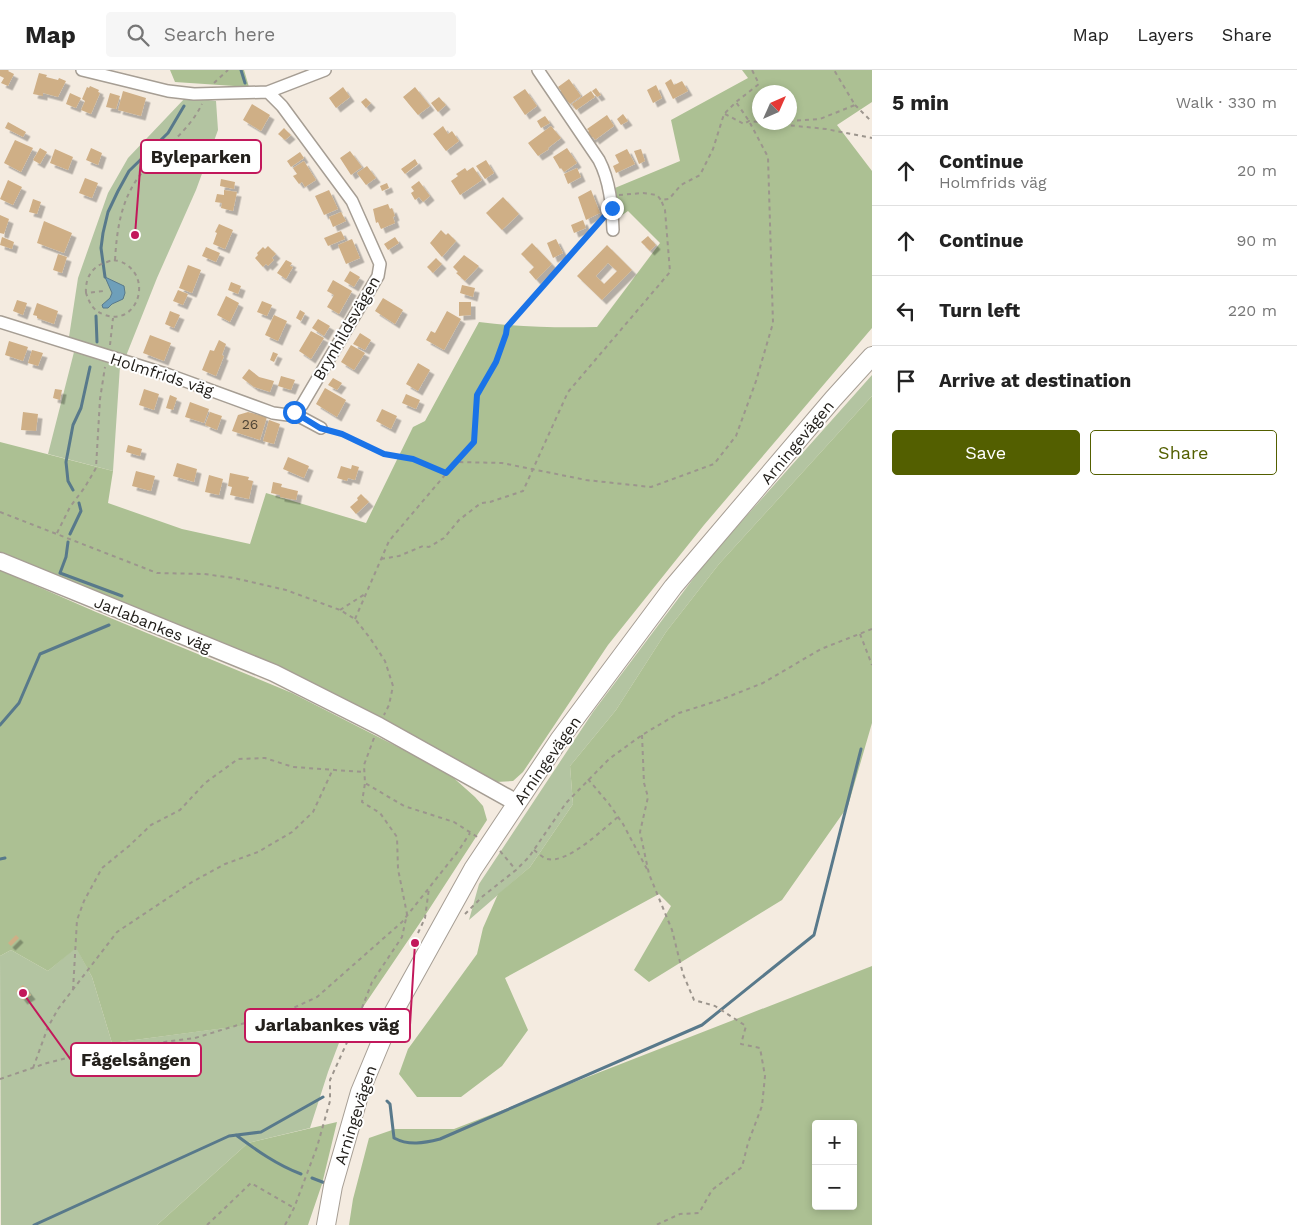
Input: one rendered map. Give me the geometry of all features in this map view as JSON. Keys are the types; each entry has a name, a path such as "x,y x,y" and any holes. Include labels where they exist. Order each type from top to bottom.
{"main road":[{"name":"Arningevägen","path":"326,1225 333,1186 360,1092 392,1015 473,869 559,740 673,587 872,356"},
{"name":"Jarlabankes väg","path":"0,561 274,673 379,726 517,803"}],"street":[{"path":"82,70 168,91 206,94 268,92 325,70"},
{"path":"538,70 599,160 605,173 612,208 613,230"},
{"name":"Brynhildsvägen","path":"268,92 282,106 352,201 380,264 378,276 302,405 294,412"},
{"name":"Holmfrids väg","path":"0,322 169,375 273,413 288,415 294,412"},
{"path":"294,412 320,428"}],"path":[{"path":"115,260 117,230 126,198 145,169 182,132 200,109 209,88 228,70"},
{"path":"661,200 669,200 681,185 700,175 713,148 724,114 759,84 752,70"},
{"path":"834,70 855,105 872,122"},
{"path":"456,462 502,462 586,480 652,487 714,464 736,436 756,381 773,323 768,157 749,121 736,102"},
{"path":"797,121 820,119 855,105"},
{"path":"724,114 744,124 752,121"},
{"path":"797,126 826,129 872,138"},
{"path":"381,559 399,556 422,546 429,547 444,538 459,520 481,503 490,502 523,491 568,392 670,272 665,210 661,200 657,195 642,193 609,195"},
{"path":"355,620 388,541 474,442 477,395 496,362 507,327 612,208"},
{"path":"115,260 128,264 138,277 140,293 135,305 125,314 113,318 96,312 89,303 86,284 90,272 98,265 115,260"},
{"path":"86,293 104,291"},
{"path":"56,533 70,507 96,468 100,399 113,318"},
{"path":"320,428 342,434 384,454 413,459 446,473"},
{"path":"0,512 157,573 204,574 234,578 286,590 340,610 355,620 385,661 393,686 389,705 364,764 365,783 362,802 380,813 397,837 398,869 407,914 402,937 372,982 330,1080 330,1101 317,1147 294,1208 285,1225"},
{"path":"340,610 366,594"},
{"path":"465,914 483,896 516,870 534,850 566,803 588,779 609,759 642,735 679,713 720,700 763,683 821,649 872,629"},
{"path":"860,634 872,665"},
{"path":"642,735 644,783 648,797 640,832 649,874"},
{"path":"73,990 77,920 84,901 102,868 151,825 180,810 205,783 238,759 265,758 293,767 364,772"},
{"path":"33,1068 48,1027 58,1009 117,932 192,882 225,864 258,852 292,832 312,812 333,769"},
{"path":"588,779 618,817 649,874 672,930 684,974 694,1000 715,1006 746,1026 741,1044 760,1048 765,1076 762,1106 748,1143 742,1167 712,1190 699,1213 680,1214 656,1225"},
{"path":"365,783 404,806 454,822 480,838"},
{"path":"534,850 548,859 563,858 582,846 618,817"},
{"path":"0,1080 47,1063 95,1051 195,1038 292,1009 317,997 402,922 459,850 470,833"},
{"path":"499,850 516,870"},
{"path":"418,933 425,918 428,888"},
{"path":"207,1225 251,1183 294,1208"}],"green space":[{"path":"170,70 244,70 249,87 175,82"},
{"path":"742,70 872,70 872,102 837,125 872,171 872,328 704,525 608,645 523,772 513,781 496,782 363,709 266,662 0,552 0,442 113,471 108,503 182,529 250,544 266,493 366,523 413,427 425,421 479,322 538,327 597,327 660,243 628,211 615,220 610,190 680,161 671,120 748,78"},
{"path":"186,97 216,101 218,130 196,190 157,278 126,356 69,337 78,278 108,193 128,158"},
{"path":"74,352 120,366 113,471 48,454"},
{"path":"872,375 872,396 719,564 666,632 616,710 570,766 573,804 530,867 469,920 479,884 593,712 708,559"},
{"path":"872,396 872,723 848,806 782,900 649,982 634,970 671,906 659,894 505,978 528,1030 502,1066 461,1097 417,1097 399,1074 408,1049 477,954 483,928 498,894 530,867 573,804 570,766 616,710 666,632 719,564"},
{"path":"0,570 292,693 447,772 483,806 487,820 361,1010 112,1043 92,977 76,948 48,971 11,950 0,956"},
{"path":"76,947 92,977 112,1043 351,1011 328,1072 310,1128 248,1143 157,1225 1,1225 0,956 11,950 48,971"},
{"path":"872,966 872,1225 349,1225 353,1199 369,1138 395,1129 454,1129"},
{"path":"337,1122 322,1184 308,1225 157,1225 248,1143"}],"water":[{"path":"105,277 124,286 125,293 123,299 108,308 103,308 102,305 110,298 112,293"}],"building":[{"path":"0,70 9,70 14,74 8,86 1,83 4,78 0,76"},
{"path":"39,73 47,75 46,77 58,80 59,78 66,81 58,97 43,93 43,96 33,94"},
{"path":"569,79 581,96 570,104 559,92 561,91 558,87"},
{"path":"671,79 674,85 682,81 688,91 673,99 665,83"},
{"path":"656,85 662,98 653,103 647,90"},
{"path":"90,86 99,90 98,92 100,93 91,114 81,110 85,101 82,99 87,87 89,88"},
{"path":"343,87 350,97 336,108 329,98"},
{"path":"415,87 430,106 418,115 403,97"},
{"path":"596,88 601,95 597,97 592,91"},
{"path":"525,89 537,106 525,115 513,97"},
{"path":"123,91 146,98 141,116 118,110"},
{"path":"591,91 595,97 576,110 572,104"},
{"path":"70,93 81,98 76,108 66,104"},
{"path":"110,93 120,96 116,109 106,107"},
{"path":"439,97 446,105 438,112 431,103"},
{"path":"366,98 371,103 366,108 361,102"},
{"path":"252,104 270,115 261,131 243,120"},
{"path":"623,114 628,121 621,125 617,119"},
{"path":"607,115 614,126 595,140 593,137 591,139 587,129"},
{"path":"545,116 550,123 541,128 537,121"},
{"path":"8,122 26,132 23,137 5,128"},
{"path":"443,126 448,134 452,131 459,141 446,151 433,134"},
{"path":"551,126 561,138 538,156 528,143"},
{"path":"284,128 291,135 285,140 278,134"},
{"path":"15,140 33,148 21,172 4,163"},
{"path":"40,148 47,152 40,164 33,160"},
{"path":"91,148 102,153 98,165 86,160"},
{"path":"567,148 577,163 564,172 553,157"},
{"path":"55,149 73,157 68,170 50,163"},
{"path":"627,149 635,164 616,173 613,166 619,163 615,155"},
{"path":"641,149 645,161 639,164 634,151"},
{"path":"350,151 362,167 351,175 340,158"},
{"path":"300,152 304,158 291,167 287,161"},
{"path":"415,159 418,164 405,174 401,169"},
{"path":"486,160 494,173 485,179 476,166"},
{"path":"304,161 316,180 305,187 302,182 299,184 293,176 297,174 293,168"},
{"path":"367,166 376,178 366,185 357,173"},
{"path":"473,167 482,180 460,195 451,181 458,176 456,174 465,168 467,171"},
{"path":"577,168 581,177 568,184 564,174"},
{"path":"85,178 98,183 92,198 79,193"},
{"path":"221,179 235,182 234,189 220,186"},
{"path":"8,180 22,187 13,205 0,199"},
{"path":"419,181 430,196 423,202 419,197 415,200 411,193 414,191 411,187"},
{"path":"387,183 389,188 382,191 380,186"},
{"path":"224,190 237,192 233,211 221,208 222,203 215,202 217,194 224,195"},
{"path":"329,190 338,209 324,215 315,196"},
{"path":"591,190 600,213 586,220 578,197"},
{"path":"503,197 519,214 502,230 486,213"},
{"path":"33,199 41,202 37,214 29,212"},
{"path":"388,204 395,216 393,217 395,223 381,229 378,222 376,223 373,209"},
{"path":"341,212 346,221 333,227 329,217"},
{"path":"0,215 9,219 4,234 0,233"},
{"path":"583,220 586,228 574,233 571,225"},
{"path":"44,221 72,233 64,253 37,243"},
{"path":"219,224 233,230 225,249 213,244 217,233 215,232"},
{"path":"441,230 446,235 448,233 456,241 442,257 430,243"},
{"path":"341,231 345,239 328,246 324,238"},
{"path":"648,236 656,245 650,251 641,242"},
{"path":"2,237 14,242 12,249 0,245"},
{"path":"395,237 399,243 388,250 384,244"},
{"path":"352,239 360,258 346,264 338,245"},
{"path":"556,239 563,253 553,258 547,243"},
{"path":"532,243 552,264 536,280 529,272 534,267 521,254"},
{"path":"607,245 632,270 602,300 577,276","holes":["608,263 617,271 604,284 596,276"]},
{"path":"268,246 276,254 272,258 274,260 268,266 266,264 263,267 255,258 263,247 265,249"},
{"path":"206,247 220,253 216,262 202,256"},
{"path":"58,254 67,257 62,273 53,270"},
{"path":"464,255 479,266 465,281 456,273 458,272 453,267"},
{"path":"436,258 442,264 433,273 427,267"},
{"path":"286,260 292,263 290,266 293,267 286,279 277,273"},
{"path":"188,265 201,270 192,293 179,288"},
{"path":"350,271 360,277 354,287 344,281"},
{"path":"333,280 352,291 339,314 327,307 334,295 327,291"},
{"path":"231,282 241,286 238,294 228,290"},
{"path":"462,285 475,288 473,297 460,293"},
{"path":"178,290 188,294 183,305 173,301"},
{"path":"226,296 239,303 230,322 217,315"},
{"path":"383,298 403,310 395,324 375,311"},
{"path":"17,300 27,303 23,315 13,311"},
{"path":"262,301 272,305 267,316 257,312"},
{"path":"459,302 471,302 471,315 459,316"},
{"path":"37,303 58,311 54,324 33,315"},
{"path":"300,310 305,313 301,321 296,318"},
{"path":"170,311 180,315 174,328 165,324"},
{"path":"447,311 461,319 444,350 426,340 431,331 435,333"},
{"path":"274,315 287,321 278,341 265,335"},
{"path":"318,319 330,326 324,336 312,328"},
{"path":"311,331 324,338 311,359 299,351"},
{"path":"360,333 371,340 365,350 353,344"},
{"path":"150,335 171,343 164,361 143,353"},
{"path":"219,340 226,344 222,355 224,356 216,376 202,370 210,350 214,351"},
{"path":"9,341 28,347 23,361 5,355"},
{"path":"351,345 365,353 354,370 341,362"},
{"path":"32,350 43,353 38,366 28,363"},
{"path":"273,352 278,354 274,362 270,360"},
{"path":"418,363 430,370 418,391 406,384"},
{"path":"249,369 259,377 274,381 270,392 254,387 242,378"},
{"path":"281,376 295,380 291,390 278,386"},
{"path":"333,378 342,383 337,390 328,385"},
{"path":"325,388 346,400 337,417 316,404"},
{"path":"55,389 62,390 60,400 53,398"},
{"path":"144,389 159,394 154,410 139,405"},
{"path":"406,394 420,400 416,409 402,403"},
{"path":"170,395 177,398 173,410 166,408"},
{"path":"190,402 209,409 204,423 185,417"},
{"path":"382,409 397,416 391,429 376,421"},
{"path":"23,412 38,414 36,431 21,430"},
{"path":"210,412 222,416 217,430 205,425"},
{"path":"248,412 267,417 260,440 232,431 238,415"},
{"path":"269,420 280,424 274,444 263,441"},
{"path":"128,445 142,449 140,456 126,452"},
{"path":"288,457 309,466 304,478 283,469"},
{"path":"177,463 197,469 194,482 173,476"},
{"path":"352,465 359,467 355,480 348,478 347,481 337,478 341,466 351,469"},
{"path":"136,471 155,476 151,491 132,486"},
{"path":"230,473 249,477 248,480 253,481 249,499 230,495 232,487 228,486"},
{"path":"209,475 223,479 219,495 205,492"},
{"path":"273,482 282,484 281,487 298,491 296,500 271,493"},
{"path":"361,494 369,502 356,514 350,507 358,500 357,498"},
{"path":"16,935 19,938 11,946 8,943"},
{"path":"23,985 31,995 23,1000 16,991"}],"waterway":[{"path":"241,70 245,83"},
{"path":"105,277 101,248 108,212 129,171 168,133 184,106"},
{"path":"96,316 97,342"},
{"path":"73,490 68,481 66,462 73,425 81,408 90,367"},
{"path":"70,534 81,511 79,503"},
{"path":"68,542 66,557 60,573 122,596"},
{"path":"0,725 19,703 40,654 109,625"},
{"path":"387,1101 390,1104 394,1138 411,1143 422,1143 440,1139 702,1025 814,935 861,749"},
{"path":"0,859 5,858"},
{"path":"34,1225 229,1136 261,1132 323,1097"},
{"path":"236,1135 275,1162 301,1174"},
{"path":"312,1178 325,1183"}],"place":[{"name":"Byleparken","path":"135,235"},
{"name":"Jarlabankes väg","path":"415,943"},
{"name":"Fågelsången","path":"23,993"}],"route":[{"path":"294,412 320,428 342,434 384,454 413,459 446,473 474,442 477,395 496,362 507,327 612,208"}]}
